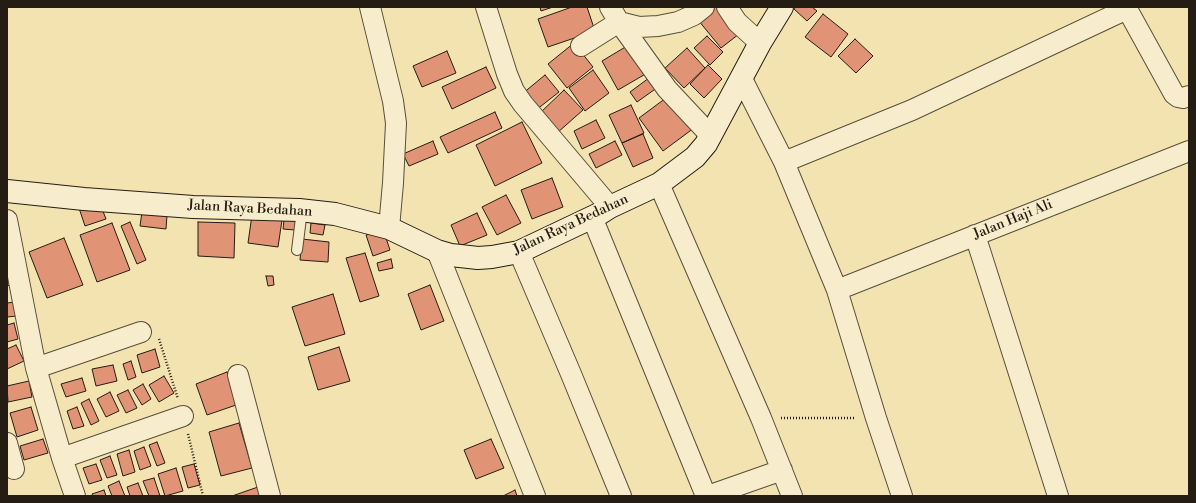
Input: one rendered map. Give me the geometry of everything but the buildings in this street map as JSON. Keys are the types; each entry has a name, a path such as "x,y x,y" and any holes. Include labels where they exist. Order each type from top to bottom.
{"street":[{"path":"370,7 393,101 396,123 393,183 388,228"},
{"path":"486,7 507,74 519,98 601,212 707,496 782,470"},
{"path":"615,15 639,27 658,26 678,22 694,15 704,7"},
{"path":"727,7 737,22 760,43"},
{"name":"Jalan Raya Bedahan","path":"7,191 84,199 193,207 302,210 335,214 388,228 437,251 451,255 478,258 519,252 659,184 696,157 710,136 760,43 782,7"},
{"path":"784,162 912,110 1126,8 1174,94 1178,97 1184,98 1189,96"},
{"path":"581,46 615,15"},
{"path":"615,15 667,89 710,136"},
{"path":"742,79 784,162 837,290 876,418 902,496"},
{"name":"Jalan Haji Ali","path":"837,290 1189,151"},
{"path":"659,184 761,418 792,496"},
{"path":"7,220 36,368 62,458 75,496"},
{"path":"975,235 1058,496"},
{"path":"437,251 535,496"},
{"path":"519,252 621,496"},
{"path":"36,368 141,332"},
{"path":"238,375 270,496"},
{"path":"62,458 183,416"},
{"path":"7,443 14,469"}],"lane":[{"path":"297,250 302,210"}],"path":[{"path":"761,418 876,418"}]}
